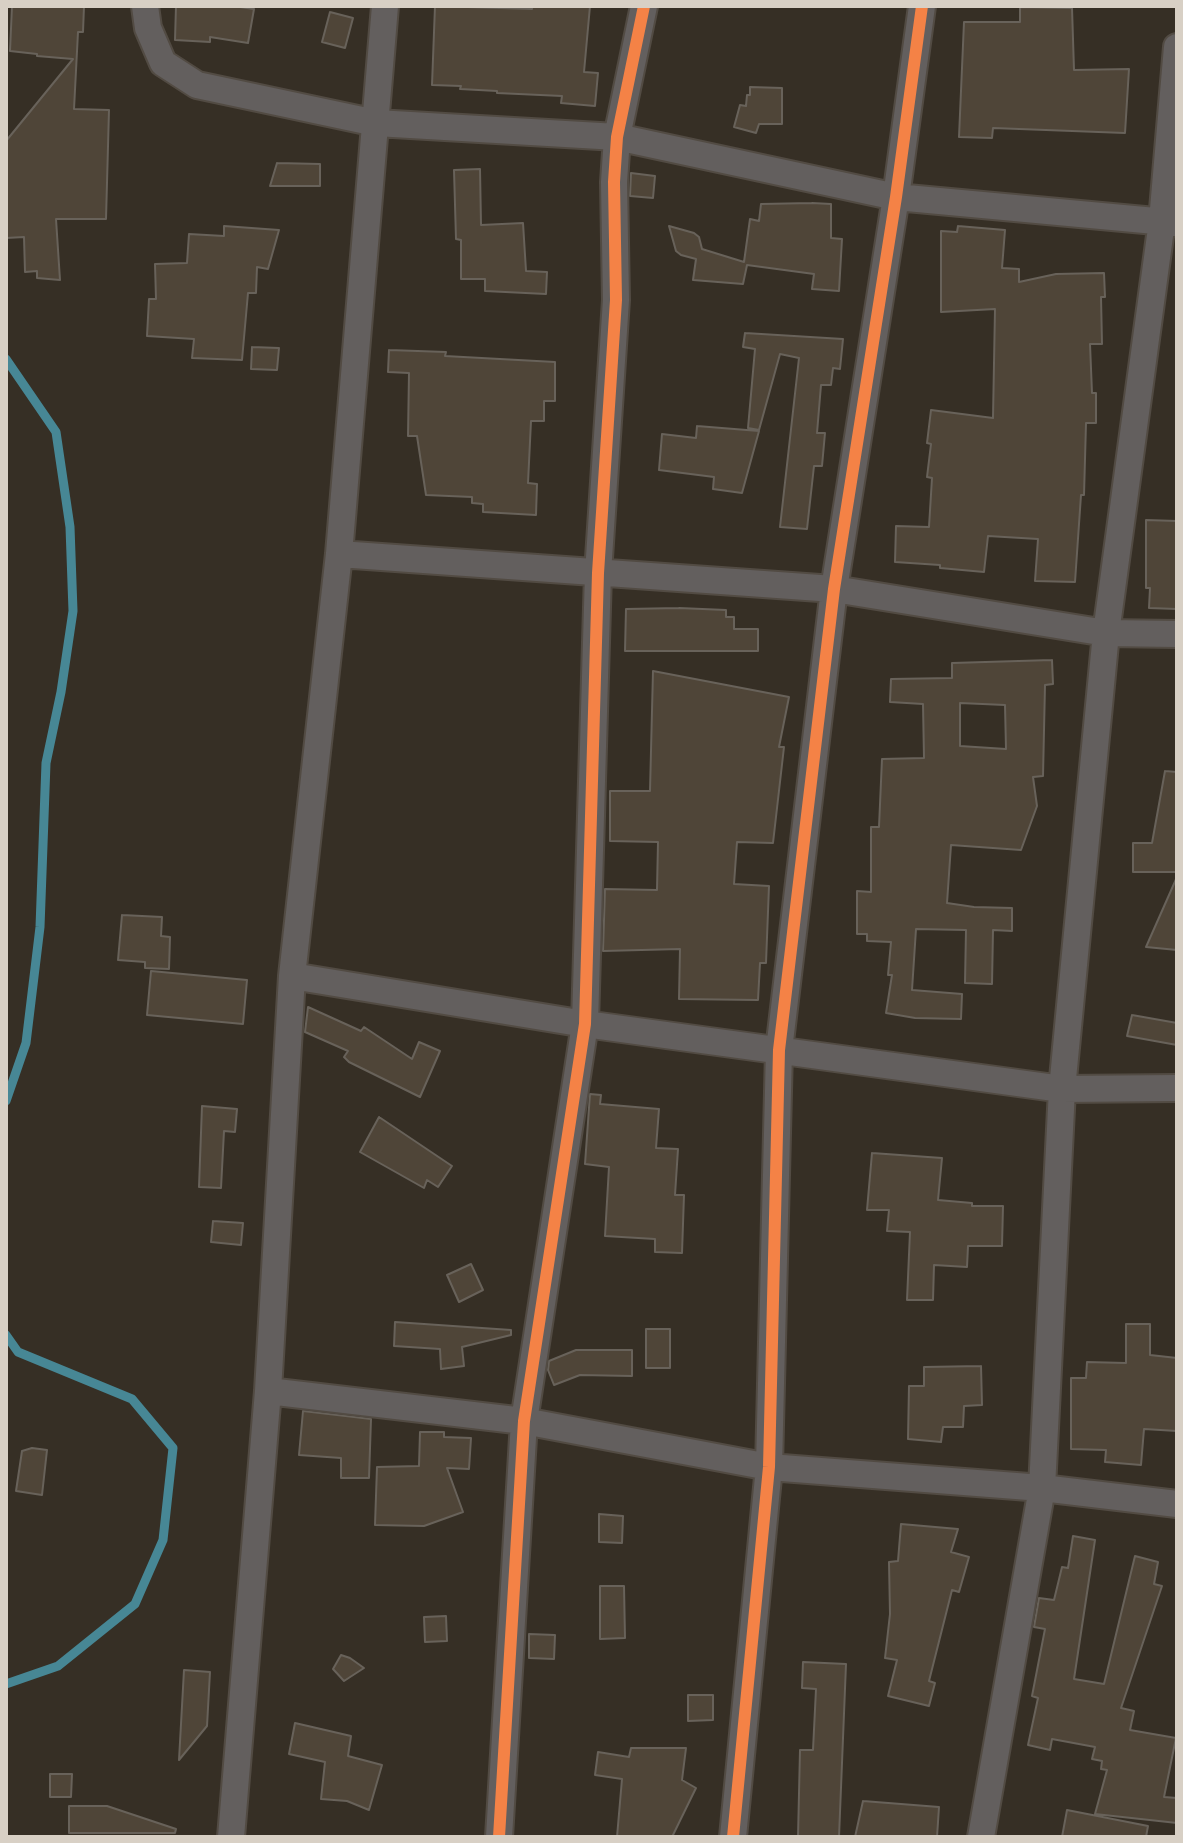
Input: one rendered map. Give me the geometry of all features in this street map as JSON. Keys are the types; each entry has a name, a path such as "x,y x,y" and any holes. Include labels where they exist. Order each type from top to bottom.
{"street":[{"path":"145,6 148,28 163,63 197,85 376,123 617,137 896,197 1170,222"},
{"path":"231,1837 268,1391 292,976 339,554 385,6"},
{"path":"499,1837 524,1421 585,1024 598,573 616,300 614,182 617,137 644,6"},
{"path":"733,1837 769,1467 779,1050 834,589 896,197 922,6"},
{"path":"981,1837 1042,1488 1062,1089 1106,633 1170,222 1177,47"},
{"path":"339,554 834,589 1106,633 1177,634"},
{"path":"292,976 585,1024 1062,1089 1177,1088"},
{"path":"268,1391 524,1421 769,1467 1042,1488 1177,1504"}],"building":[{"path":"12,6 84,6 83,32 78,32 74,109 109,110 106,219 56,219 60,280 37,278 37,271 25,272 24,237 6,238 6,141 73,59 10,51"},
{"path":"176,6 254,9 248,43 210,37 210,42 175,40"},
{"path":"435,6 532,9 532,6 590,6 584,72 598,73 595,106 561,103 562,96 497,93 460,89 461,86 432,85"},
{"path":"1020,7 1072,8 1074,70 1129,69 1125,133 993,128 992,138 959,137 964,22 1020,22"},
{"path":"330,12 353,18 345,48 322,42"},
{"path":"750,87 782,88 782,124 759,124 756,133 734,127 740,105 746,106"},
{"path":"277,163 320,164 320,186 270,186"},
{"path":"480,169 481,225 523,223 526,271 547,272 546,294 485,291 485,279 461,279 461,240 456,239 454,170"},
{"path":"631,173 655,176 653,198 630,196"},
{"path":"761,204 831,204 831,238 842,239 839,291 812,289 814,274 747,265 743,284 693,280 696,259 676,251 669,226 694,233 699,237 702,249 744,262 750,219 759,221"},
{"path":"224,226 279,230 268,269 257,267 256,293 248,293 242,360 192,358 194,339 147,336 149,299 156,299 155,264 187,263 189,234 224,236"},
{"path":"958,226 1005,230 1002,268 1019,269 1019,282 1056,274 1104,273 1102,344 1090,344 1096,423 1086,423 1084,495 1081,495 1075,582 1035,581 1038,539 988,536 984,572 895,562 896,526 929,527 932,478 927,477 931,444 927,443 931,410 993,418 995,309 941,312 941,231 957,232"},
{"path":"745,333 843,339 840,369 833,368 831,385 821,385 817,433 825,433 822,466 814,466 807,529 780,527 799,358 780,354 759,430 748,428 755,349 743,347"},
{"path":"252,347 279,348 277,370 251,369"},
{"path":"389,350 555,362 555,401 544,401 544,421 531,421 528,483 537,484 536,515 483,512 483,504 472,503 472,497 426,495 417,436 408,436 409,373 388,372"},
{"path":"697,426 759,431 742,493 713,489 714,477 659,470 662,434 696,438"},
{"path":"1146,520 1177,521 1177,609 1149,608"},
{"path":"626,609 726,610 726,617 734,617 734,629 758,629 758,651 625,651"},
{"path":"1052,660 1053,684 1045,685 1043,776 1033,777 1037,806 1021,850 951,845 947,903 1012,908 1012,931 993,930 992,984 965,983 966,930 916,929 912,990 962,994 961,1019 915,1018 886,1013 892,975 888,975 891,942 867,941 867,934 857,934 857,891 871,892 871,827 879,827 882,759 924,758 923,704 890,702 891,679 952,678 952,663","holes":["960,703 1005,705 1006,749 960,746"]},
{"path":"653,671 789,697 779,747 784,747 773,843 737,842 734,884 769,886 766,963 760,963 758,1000 679,999 680,949 603,951 605,889 657,890 658,842 610,841 610,791 650,791"},
{"path":"1165,771 1177,772 1177,872 1133,872 1133,843 1152,843"},
{"path":"1177,877 1177,950 1146,947"},
{"path":"122,915 162,917 161,936 170,937 169,969 145,968 145,962 118,960"},
{"path":"151,971 247,980 243,1024 147,1015"},
{"path":"308,1007 361,1031 364,1027 412,1059 419,1042 440,1051 420,1097 349,1062 344,1057 348,1051 305,1032"},
{"path":"1132,1015 1177,1023 1177,1045 1127,1036"},
{"path":"590,1094 601,1095 600,1104 659,1109 656,1148 678,1149 675,1195 684,1195 682,1253 655,1252 655,1239 605,1236 609,1167 585,1164"},
{"path":"202,1106 237,1109 235,1132 224,1131 221,1188 199,1187"},
{"path":"379,1117 452,1166 438,1187 427,1180 424,1188 360,1152"},
{"path":"872,1153 942,1158 938,1200 972,1203 972,1206 1003,1206 1002,1246 968,1246 967,1267 934,1265 933,1300 907,1300 910,1232 887,1231 889,1210 867,1210"},
{"path":"213,1221 243,1223 241,1245 211,1242"},
{"path":"471,1264 483,1290 459,1302 447,1275"},
{"path":"395,1322 511,1330 511,1335 462,1347 464,1366 441,1369 440,1349 394,1346"},
{"path":"1126,1324 1150,1324 1150,1355 1177,1358 1177,1431 1144,1429 1141,1465 1105,1462 1106,1450 1071,1449 1071,1378 1086,1378 1087,1362 1126,1363"},
{"path":"646,1329 670,1329 670,1368 646,1368"},
{"path":"576,1350 632,1350 632,1376 580,1375 554,1385 548,1370 549,1361"},
{"path":"981,1366 982,1405 964,1406 963,1427 943,1427 941,1442 908,1439 909,1386 924,1386 924,1367"},
{"path":"303,1411 371,1419 369,1478 341,1478 341,1458 299,1455"},
{"path":"420,1432 444,1432 444,1437 471,1438 469,1469 447,1468 463,1512 424,1526 375,1525 377,1467 419,1466"},
{"path":"32,1448 47,1450 42,1495 16,1491 22,1451"},
{"path":"599,1514 623,1516 622,1543 599,1542"},
{"path":"901,1524 958,1529 951,1552 969,1557 959,1592 952,1590 929,1681 935,1683 929,1706 888,1696 897,1660 885,1658 890,1614 889,1562 898,1561"},
{"path":"1073,1536 1095,1540 1074,1679 1104,1684 1135,1556 1158,1562 1154,1584 1162,1586 1121,1708 1134,1711 1130,1730 1176,1738 1164,1797 1177,1798 1177,1823 1095,1814 1107,1770 1101,1769 1102,1761 1092,1759 1095,1747 1052,1739 1050,1750 1028,1745 1038,1698 1032,1696 1045,1629 1034,1627 1039,1598 1054,1600 1062,1567 1068,1568"},
{"path":"600,1586 624,1586 625,1638 600,1639"},
{"path":"446,1616 447,1641 425,1642 424,1617"},
{"path":"529,1634 555,1635 554,1659 529,1658"},
{"path":"341,1655 364,1668 344,1681 333,1669"},
{"path":"803,1662 846,1664 839,1837 798,1837 800,1750 813,1750 816,1689 802,1688"},
{"path":"184,1670 210,1672 207,1726 179,1760"},
{"path":"688,1695 713,1695 713,1720 688,1721"},
{"path":"295,1723 351,1736 348,1756 382,1765 369,1810 347,1801 321,1799 325,1762 289,1754"},
{"path":"631,1748 686,1748 682,1780 696,1788 672,1837 617,1837 622,1779 595,1775 598,1752 629,1757"},
{"path":"50,1774 72,1774 71,1797 50,1797"},
{"path":"863,1801 939,1807 937,1837 855,1837"},
{"path":"69,1806 107,1806 176,1829 175,1833 69,1833"},
{"path":"1067,1810 1148,1826 1146,1837 1062,1837"}],"waterway":[{"path":"6,359 56,432 70,527 73,611 46,763 40,927 26,1043 6,1101"},
{"path":"6,1335 18,1352 132,1399 173,1448 163,1540 135,1604 58,1666 6,1684"}],"cycle path":[{"path":"499,1837 524,1421 585,1024 598,573 616,300 614,182 617,137 644,6"},
{"path":"733,1837 769,1467 779,1050 834,589 896,197 922,6"}]}
